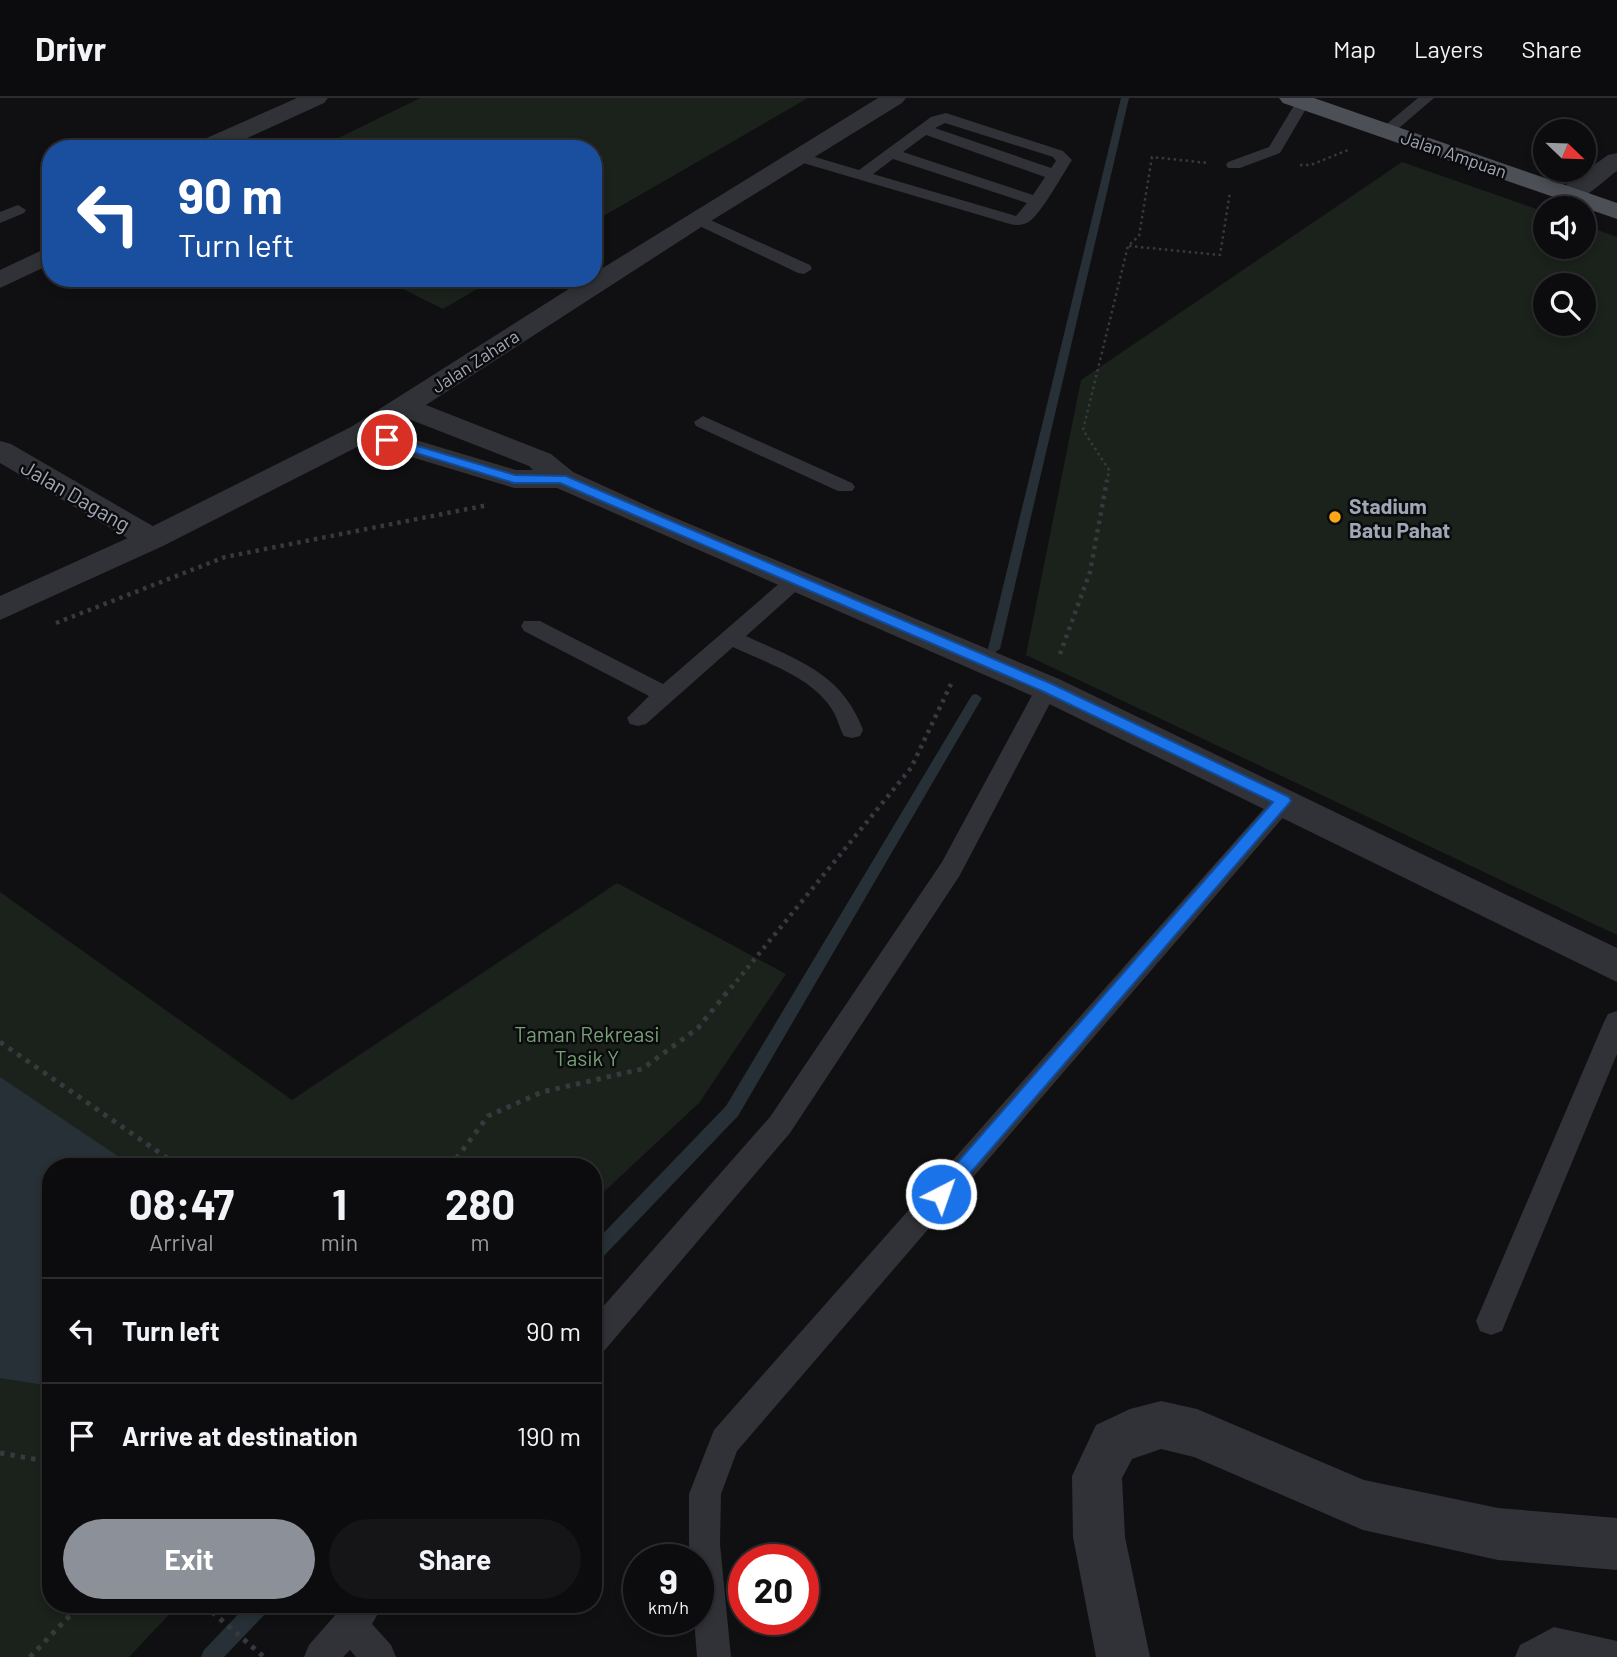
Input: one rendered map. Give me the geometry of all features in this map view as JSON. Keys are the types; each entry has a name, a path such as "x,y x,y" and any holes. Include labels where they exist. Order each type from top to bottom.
{"main road":[{"name":"Jalan Ampuan","path":"1297,100 1617,211"}],"street":[{"path":"222,140 316,98"},
{"name":"Jalan Zahara","path":"602,279 894,98"},
{"path":"1568,195 1617,160"},
{"path":"0,280 42,259"},
{"name":"Jalan Zahara","path":"0,609 152,539 362,433 590,287"},
{"path":"403,406 540,460 562,479 1047,688 1284,801 1617,966"},
{"path":"362,433 514,479 562,479"},
{"name":"Jalan Dagang","path":"0,450 152,539"},
{"path":"1123,1657 1099,1538 1097,1476 1114,1441 1130,1433 1161,1425 1197,1433 1363,1505 1498,1534 1617,1544"}],"lane":[{"path":"1382,129 1427,98"},
{"path":"1234,166 1275,150 1297,100"},
{"path":"798,157 859,177 1016,222 1025,218 1063,160 1058,154 946,118 936,120 859,177"},
{"path":"891,153 1036,201"},
{"path":"0,218 18,210"},
{"path":"697,219 804,269"},
{"path":"703,422 845,487"},
{"path":"638,718 796,580"},
{"path":"533,626 665,695"},
{"path":"730,637 820,685 842,707 852,730"},
{"path":"602,1331 780,1125 951,868 1047,688"},
{"path":"714,1657 704,1544 705,1494 725,1441 1284,801"},
{"path":"1492,1321 1617,1022"},
{"path":"321,1657 358,1614 379,1657"},
{"path":"1532,1657 1554,1644 1615,1657"}],"path":[{"path":"1047,688 1090,572 1109,471 1083,430 1128,246 1139,236 1152,157 1234,166 1311,165 1351,149 1382,129"},
{"path":"1128,246 1220,255 1234,166"},
{"path":"50,626 225,556 492,505"},
{"path":"457,1158 488,1116 542,1092 642,1069 698,1028 911,768 967,653"},
{"path":"0,1042 167,1158"},
{"path":"0,1453 42,1460"},
{"path":"30,1657 72,1613"},
{"path":"213,1613 263,1656"}],"green space":[{"path":"420,98 808,98 602,217 602,140 334,140"},
{"name":"Stadium Batu Pahat","path":"1402,162 1533,208 1533,259 1596,259 1596,229 1617,237 1617,935 1026,655 1081,380"},
{"path":"399,287 481,287 443,309"},
{"name":"Taman Rekreasi Tasik Y","path":"617,883 786,974 699,1103 602,1194 602,1158 42,1158 42,1613 170,1613 129,1657 0,1657 0,892 292,1100"}],"shaded area":[{"path":"0,1077 121,1158 42,1158 42,1385 0,1378"}],"waterway":[{"path":"994,649 1125,98"},
{"path":"602,1247 732,1111 976,698"},
{"path":"211,1657 252,1613"}],"place":[{"name":"Stadium Batu Pahat","path":"1335,517"}],"route":[{"path":"387,440 514,479 562,479 1047,688 1284,801 941,1194"}]}
